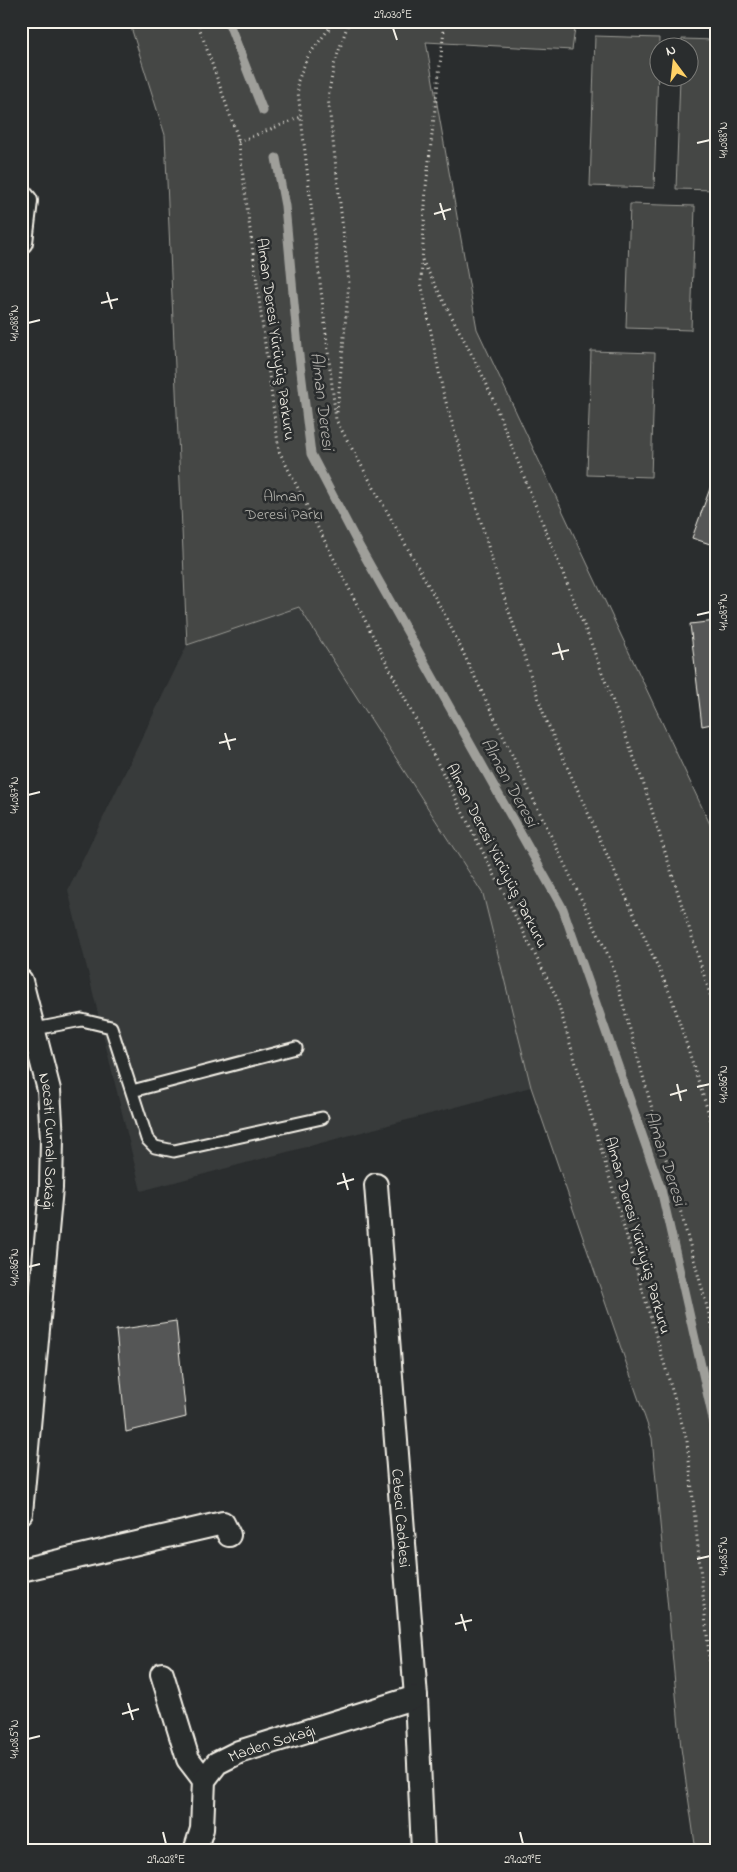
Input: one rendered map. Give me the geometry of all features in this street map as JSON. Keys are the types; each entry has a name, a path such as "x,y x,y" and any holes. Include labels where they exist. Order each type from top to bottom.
{"street":[{"path":"21,196 26,201 21,242"},
{"name":"Necati Cumalı Sokağı","path":"21,981 35,1029 48,1090 52,1139 52,1188 21,1513"},
{"name":"Cebeci Caddesi","path":"376,1185 416,1697 423,1851"},
{"path":"21,1570 223,1523 229,1535"},
{"path":"162,1674 188,1759 204,1780 202,1829 195,1851"},
{"name":"Maden Sokağı","path":"204,1780 217,1763 239,1752 416,1697"}],"lane":[{"path":"35,1029 82,1020 111,1027 146,1139 155,1147 174,1151 322,1118"},
{"path":"132,1091 296,1048"}],"path":[{"name":"Alman Deresi Yürüyüş Parkuru","path":"197,21 238,142 280,451 558,1005 687,1442 716,1722"},
{"path":"335,21 308,56 297,82 336,420 446,616 612,961 716,1339"},
{"path":"336,420 349,283 328,97 334,65 349,21"},
{"path":"445,21 426,187 421,282 443,392 498,580 545,718 671,996 716,1136"},
{"path":"238,142 301,117"},
{"path":"422,260 485,380 589,638 642,779 716,1013"}],"shaded area":[{"path":"299,607 483,894 531,1087 141,1191 68,890 187,645"}],"green space":[{"name":"Alman Deresi Parkı","path":"129,21 576,21 572,50 426,42 477,329 716,837 716,1851 696,1851 681,1748 652,1438 531,1087 483,894 299,607 187,645 165,135"},
{"path":"595,36 659,38 650,38 650,88 657,88 654,188 590,186"},
{"path":"700,40 716,40 716,190 676,189 680,88 700,88"},
{"path":"630,204 695,206 691,330 626,328"},
{"path":"591,351 655,353 651,477 587,475"}],"building":[{"path":"716,472 716,546 692,538"},
{"path":"716,621 716,723 702,726 690,624"},
{"path":"176,1321 186,1417 126,1432 116,1330"}],"waterway":[{"name":"Alman Deresi","path":"228,21 263,111"},
{"name":"Alman Deresi","path":"276,158 285,206 298,347 311,454 358,544 563,909 661,1189 716,1432"}]}
